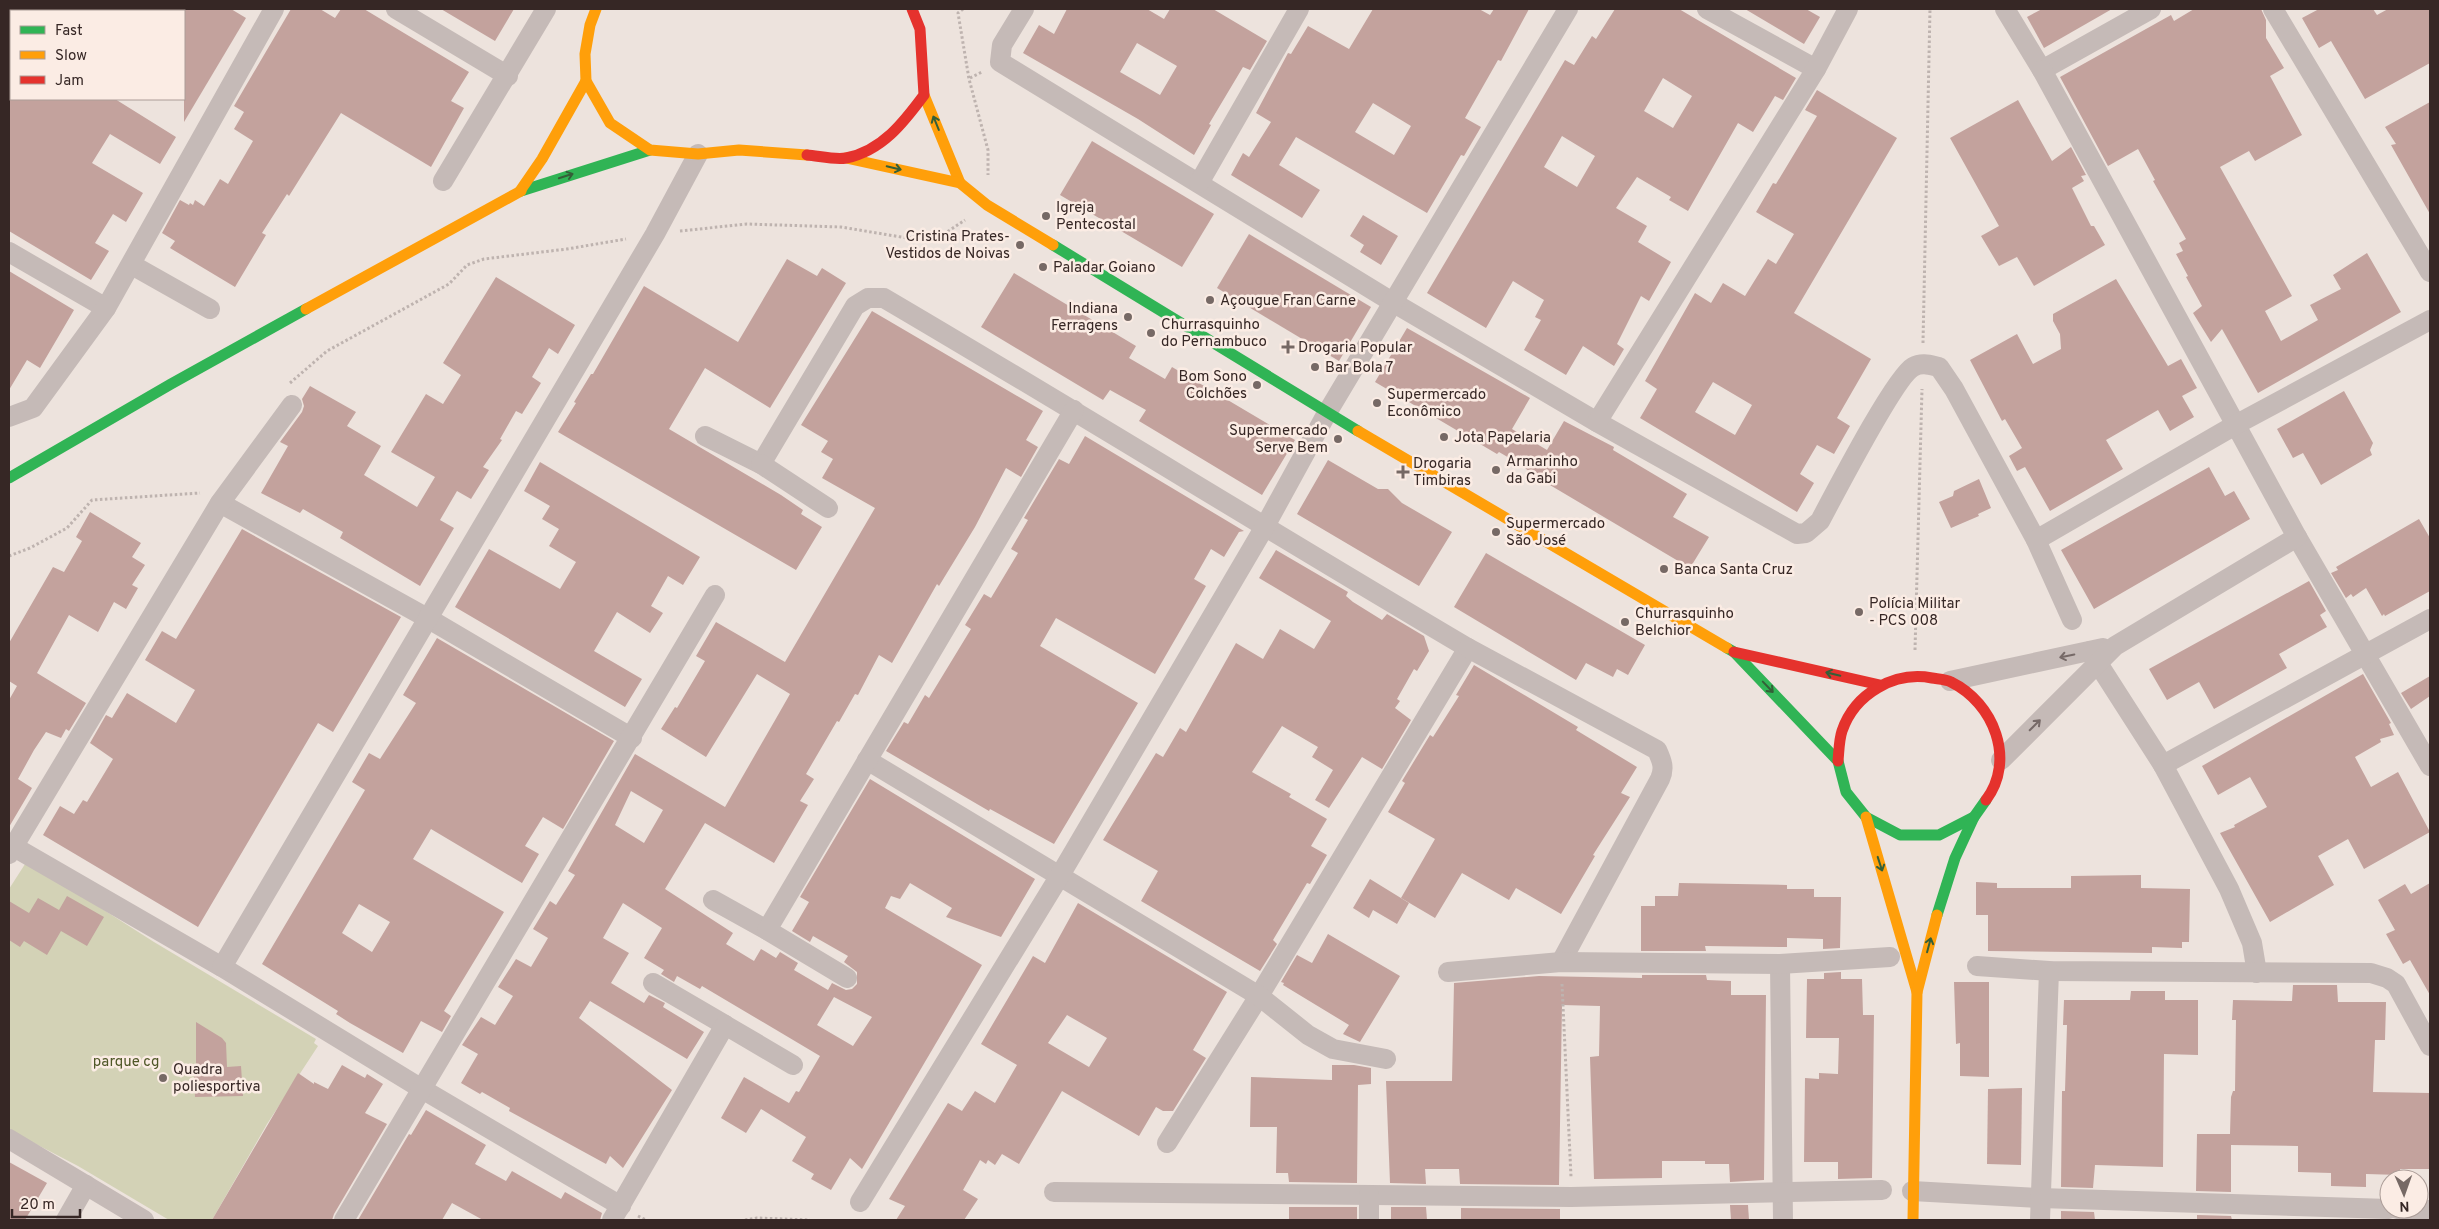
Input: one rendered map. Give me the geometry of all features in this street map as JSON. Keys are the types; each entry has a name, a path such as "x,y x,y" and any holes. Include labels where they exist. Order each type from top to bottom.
{"street":[{"path":"9,417 33,408 106,308 132,265 274,9"},
{"path":"396,9 508,76"},
{"path":"443,181 508,76 546,9"},
{"path":"912,9 920,29 924,96 960,183"},
{"path":"1024,9 1002,45 1000,62 1394,303 1597,422 1797,534 1806,534 1820,521 1895,389 1911,368 1922,363 1939,367 1954,389 2036,540 2072,620"},
{"path":"1199,183 1300,9"},
{"path":"860,1202 1059,877 1264,528 1327,414 1568,9"},
{"path":"1708,9 1816,69"},
{"path":"1597,422 1816,69 1848,9"},
{"path":"2005,9 2042,70 2297,537 2430,766"},
{"path":"2042,70 2152,9"},
{"path":"2273,9 2430,272"},
{"path":"520,191 555,138 586,81 588,14"},
{"path":"920,29 928,16"},
{"path":"586,81 610,122 650,150"},
{"path":"846,158 876,146 900,127 924,96"},
{"path":"9,478 171,384 520,191 650,150 698,154 738,150 846,158 960,183 987,205 1327,414 1734,652 1838,761"},
{"path":"222,967 655,234 698,154"},
{"path":"9,252 106,308"},
{"path":"132,265 210,308"},
{"path":"761,464 855,306 868,298 884,298 1074,410 1264,528 1468,648 1657,750 1664,770 1660,779 1561,962"},
{"path":"2036,540 2237,424 2430,320"},
{"path":"289,396 213,498 10,848 222,967 422,1089 616,1213 725,1025"},
{"path":"766,930 1074,410"},
{"path":"705,436 761,464 828,508"},
{"path":"213,498 429,619 632,738"},
{"path":"1917,992 1889,890 1866,817 1846,792 1838,761 1842,731 1856,704 1880,685 1914,676 1950,681 2094,657 2297,537"},
{"path":"344,1220 632,738 715,595"},
{"path":"2163,765 2430,619"},
{"path":"1167,1143 1259,996 1468,648"},
{"path":"1734,652 1880,685"},
{"path":"2000,760 2094,657"},
{"path":"2094,657 2163,765 2229,889 2252,943 2257,973"},
{"path":"1913,1220 1912,1191 1917,992 1940,904 1955,858 1974,817 1993,791 2000,760 1995,727 1977,700 1950,681"},
{"path":"867,760 1259,996 1308,1035 1333,1049 1386,1059"},
{"path":"1866,817 1900,835 1939,835 1974,817"},
{"path":"713,900 847,978"},
{"path":"1448,972 1561,962 1780,964 1890,957"},
{"path":"1780,964 1783,1220"},
{"path":"1976,966 2049,971 2371,973 2396,984 2430,1046"},
{"path":"2040,1220 2049,971"},
{"path":"654,983 793,1065"},
{"path":"9,1139 144,1220"},
{"path":"66,1220 86,1185"},
{"path":"1054,1192 1571,1197 1783,1194 1882,1190"},
{"path":"1912,1191 2040,1198 2379,1209"},
{"path":"1369,1195 1369,1220"}],"path":[{"path":"289,396 327,351 449,284 467,266 484,259 567,249 655,234 747,224 841,227 907,238 944,234 987,205 988,150 970,78 958,13 963,9"},
{"path":"9,556 30,548 67,528 92,500 213,498"},
{"path":"1561,962 1571,1197"},
{"path":"745,1220 757,1218 810,1220"}],"green space":[{"name":"parque cg","path":"27,861 154,942 316,1039 314,1043 318,1046 267,1124 212,1220 169,1220 78,1166 9,1130 9,889"}],"building":[{"path":"231,9 246,18 184,122 185,10"},
{"path":"291,9 320,9 335,18 341,9 364,9 469,72 451,101 464,108 431,167 341,113 289,196 287,194 262,233 266,235 235,287 170,248 175,241 162,233 180,200 193,205 195,200 204,206 220,179 228,184 253,141 234,129 244,112 234,106"},
{"path":"441,9 514,9 495,41"},
{"path":"1067,9 1147,9 1164,19 1170,9 1213,9 1267,41 1250,70 1243,67 1209,124 1211,125 1194,155 1138,119 1023,53 1039,25 1054,34","holes":["1137,43 1177,66 1160,95 1120,72"]},
{"path":"1373,9 1479,9 1490,15 1494,9 1529,9 1501,61 1498,60 1465,118 1481,127 1464,156 1461,155 1427,213 1296,137 1279,165 1320,190 1302,218 1231,175 1243,153 1249,157 1271,122 1256,113 1288,53 1291,54 1308,26 1349,49","holes":["1373,103 1411,126 1394,155 1355,132"]},
{"path":"1615,9 1679,9 1796,78 1783,100 1775,96 1753,132 1738,123 1688,211 1669,200 1671,197 1637,177 1616,208 1647,226 1638,242 1671,262 1649,301 1641,296 1617,344 1624,349 1614,366 1583,346 1566,375 1524,350 1541,320 1535,317 1544,300 1513,281 1486,328 1427,293 1565,60 1574,65 1592,36 1596,39","holes":["1663,78 1692,96 1673,128 1644,111","1562,136 1595,156 1577,187 1544,167"]},
{"path":"1745,9 1806,9 1820,17 1804,44"},
{"path":"2042,9 2112,9 2044,48 2027,17"},
{"path":"2194,9 2261,9 2266,20 2266,38 2284,68 2270,76 2302,135 2255,161 2249,151 2220,167 2292,296 2265,311 2281,341 2318,320 2310,305 2341,289 2333,275 2367,253 2401,312 2258,393 2222,329 2211,342 2193,313 2202,306 2176,254 2183,251 2179,243 2186,239 2153,181 2155,180 2138,149 2108,166 2060,77 2171,15 2174,21"},
{"path":"2319,9 2373,9 2377,15 2388,9 2430,9 2430,63 2365,99 2331,41 2319,48 2302,18"},
{"path":"1817,90 1897,138 1794,313 1871,359 1837,418 1850,426 1834,454 1817,445 1800,474 1814,483 1797,512 1640,418 1657,389 1645,381 1695,293 1711,303 1723,283 1745,296 1768,259 1776,264 1794,234 1756,212 1773,183 1776,184 1817,116 1805,110","holes":["1713,382 1752,405 1735,435 1695,412"]},
{"path":"9,99 117,100 176,137 160,164 110,134 92,163 143,193 126,222 113,214 95,243 109,251 91,280 9,231"},
{"path":"2018,100 2052,161 2071,147 2086,175 2081,176 2084,181 2072,188 2091,226 2094,226 2105,245 2034,286 2017,257 1999,266 1981,236 1999,226 1950,138"},
{"path":"2430,102 2430,214 2391,145 2396,144 2385,127"},
{"path":"1092,141 1214,214 1182,267 1060,195"},
{"path":"1363,215 1398,236 1381,265 1360,252 1364,245 1350,236"},
{"path":"1249,234 1371,307 1339,361 1217,288"},
{"path":"787,259 817,276 822,268 846,283 770,408 705,368 669,429 781,495 803,510 801,514 822,527 796,570 558,432 644,286 738,342"},
{"path":"9,271 74,310 40,368 27,360 9,390"},
{"path":"1014,273 1136,346 1129,358 1165,379 1172,367 1295,440 1262,495 1139,421 1146,410 1110,390 1103,400 981,327"},
{"path":"496,277 575,325 558,354 549,348 532,377 541,383 522,414 516,411 500,439 502,440 483,467 489,470 471,499 457,491 440,520 454,528 420,586 340,538 343,532 303,509 300,513 261,493 288,446 280,442 302,412 304,406 302,399 310,386 356,412 347,426 381,446 364,475 417,507 435,477 391,452 426,394 443,404 461,375 443,363"},
{"path":"2116,279 2168,366 2181,359 2197,388 2182,396 2194,417 2170,431 2158,410 2106,440 2123,469 2050,511 2025,467 2017,471 2009,456 2022,448 2005,419 2002,421 1970,360 2017,334 2033,364 2061,349 2060,334 2053,321 2053,314"},
{"path":"872,311 1043,411 1026,440 1038,447 1021,477 1006,468 975,527 939,586 937,584 892,663 879,655 858,695 855,694 839,722 837,721 806,774 814,779 800,801 808,805 774,863 705,823 665,889 733,933 726,944 754,961 761,949 776,958 780,952 798,963 794,970 828,990 832,983 846,990 852,989 857,984 857,972 844,962 848,956 813,936 810,942 792,931 809,902 800,897 870,779 1035,879 1001,937 946,917 952,908 910,883 900,899 891,896 885,908 982,965 862,1169 850,1158 831,1190 811,1179 814,1174 792,1161 806,1137 761,1109 746,1133 721,1118 744,1077 789,1103 796,1091 799,1092 820,1056 702,986 700,989 677,976 674,982 661,974 664,970 644,958 662,928 623,903 603,938 629,953 611,983 644,1003 649,995 665,1003 663,1007 704,1032 687,1059 590,1001 579,1018 672,1090 623,1168 610,1156 606,1164 509,1111 510,1108 482,1092 480,1094 461,1083 478,1054 462,1045 481,1017 495,1025 513,996 498,987 516,959 531,967 548,938 533,929 550,901 556,905 575,875 568,871 635,754 725,807 790,694 757,674 706,757 661,729 675,707 677,708 705,661 696,656 716,622 785,662 875,508 822,478 833,459 821,452 828,441 801,425","holes":["631,791 663,810 644,843 615,825","834,997 872,1017 853,1046 817,1025"]},
{"path":"1407,328 1530,398 1512,429 1547,450 1564,421 1614,447 1613,450 1687,494 1673,517 1709,537 1690,568 1533,475 1523,466 1499,452 1497,454 1375,382"},
{"path":"2344,391 2373,443 2370,450 2372,455 2321,485 2303,453 2293,458 2277,429"},
{"path":"1085,436 1244,531 1239,532 1224,557 1211,549 1194,579 1206,586 1155,674 1056,618 1040,646 1138,703 1054,844 990,809 989,811 886,751 904,722 908,724 925,695 929,698 971,629 965,625 984,594 991,598 1018,553 1011,549 1028,520 1024,518 1059,459 1069,464"},
{"path":"1328,460 1378,489 1388,489 1402,503 1452,532 1419,586 1297,514"},
{"path":"540,462 700,557 683,585 668,576 651,606 663,613 650,633 617,612 594,651 642,679 625,707 455,607 489,549 560,589 576,562 549,546 559,529 542,519 550,506 524,491"},
{"path":"2209,467 2225,496 2234,491 2250,519 2094,609 2061,550"},
{"path":"1979,479 1991,508 1978,514 1979,516 1951,528 1939,502 1953,496 1954,491"},
{"path":"90,512 141,543 132,557 145,565 132,585 138,588 126,609 114,602 98,632 69,615 37,673 86,703 69,731 66,729 61,738 46,732 34,750 18,779 32,788 9,827 9,700 17,686 9,681 9,643 53,567 64,572 82,541 76,537"},
{"path":"2419,519 2430,538 2430,591 2385,616 2384,614 2382,616 2366,588 2353,597 2351,594 2346,598 2331,573 2338,570 2336,567"},
{"path":"242,529 401,617 333,732 318,723 198,927 43,835 60,806 74,814 83,800 87,802 113,759 90,743 106,715 112,718 127,693 176,723 195,690 145,660 162,631 176,639"},
{"path":"1276,550 1348,592 1346,596 1353,602 1382,620 1387,614 1424,636 1429,651 1417,671 1414,669 1397,699 1400,701 1395,708 1411,720 1382,769 1362,757 1329,808 1315,800 1333,770 1312,757 1318,747 1282,726 1252,772 1291,794 1289,797 1327,819 1311,846 1327,855 1310,884 1307,883 1273,940 1277,944 1260,971 1141,901 1158,871 1103,840 1156,753 1163,757 1180,728 1186,732 1236,643 1263,659 1280,629 1314,649 1331,621 1259,578"},
{"path":"1486,553 1645,645 1628,675 1617,669 1613,677 1586,663 1576,680 1454,607"},
{"path":"2309,581 2326,611 2320,615 2327,627 2279,654 2287,668 2214,709 2199,682 2167,700 2149,669"},
{"path":"437,638 614,741 563,829 543,817 525,846 539,854 522,883 431,829 413,859 504,912 444,1011 451,1016 442,1032 421,1021 403,1053 350,1023 336,1014 338,1011 262,964 365,790 352,782 369,753 380,759 416,703 403,695","holes":["359,904 390,922 372,952 342,933"]},
{"path":"1474,665 1578,727 1576,730 1637,767 1621,793 1630,797 1593,855 1595,856 1561,914 1516,888 1509,900 1462,873 1435,918 1401,898 1435,839 1388,812 1405,783 1402,781 1430,735 1433,737 1459,696 1456,695"},
{"path":"2363,674 2391,723 2389,724 2394,735 2380,739 2381,742 2355,757 2371,787 2398,772 2430,832 2364,869 2348,839 2318,856 2334,885 2270,922 2220,833 2235,827 2234,825 2267,807 2250,777 2218,795 2202,766"},
{"path":"2430,676 2430,696 2411,709 2401,693"},
{"path":"2141,875 2141,888 2190,889 2189,942 2182,942 2182,948 2152,947 2152,953 1988,951 1988,915 1976,915 1976,882 1997,883 1997,888 2071,888 2071,876"},
{"path":"1370,879 1409,903 1397,924 1373,910 1369,918 1353,908"},
{"path":"1679,883 1787,885 1787,889 1814,889 1814,897 1841,897 1840,948 1823,949 1823,939 1787,938 1787,947 1705,946 1706,951 1641,951 1641,906 1655,906 1655,896 1678,896"},
{"path":"2430,883 2430,995 2410,960 2403,964 2386,934 2395,930 2378,900 2405,884 2411,894"},
{"path":"67,896 104,917 87,946 61,931 47,955 24,941 20,947 9,940 9,901 29,913 38,898 59,910"},
{"path":"1078,903 1227,992 1193,1050 1206,1058 1173,1111 1163,1111 1156,1107 1139,1136 1062,1091 1019,1164 1002,1154 995,1165 988,1160 986,1164 980,1160 963,1190 978,1199 964,1220 896,1220 905,1206 889,1199 948,1103 962,1111 975,1091 995,1103 1017,1065 981,1044 1033,956 1045,963","holes":["1067,1015 1107,1038 1089,1067 1048,1043"]},
{"path":"1328,934 1400,976 1360,1042 1343,1034 1349,1025 1281,982 1297,955 1312,963"},
{"path":"1841,972 1841,979 1862,979 1863,1015 1874,1015 1872,1178 1838,1179 1838,1162 1804,1162 1805,1078 1819,1079 1819,1073 1838,1074 1839,1038 1806,1038 1807,979 1824,979 1824,973"},
{"path":"1642,975 1706,975 1707,980 1731,981 1731,995 1766,995 1764,1180 1730,1182 1729,1164 1705,1164 1705,1161 1662,1161 1662,1178 1594,1179 1590,1057 1599,1056 1600,1006 1562,1005 1559,1185 1460,1184 1459,1169 1425,1169 1426,1184 1390,1183 1386,1081 1452,1081 1454,983 1539,976 1642,978"},
{"path":"1954,982 1989,982 1989,1077 1960,1076 1960,1043 1956,1044"},
{"path":"2293,985 2337,985 2338,1002 2386,1002 2385,1040 2375,1040 2373,1092 2430,1093 2429,1169 2379,1169 2379,1174 2366,1174 2366,1187 2331,1186 2331,1173 2298,1172 2298,1146 2231,1145 2231,1192 2196,1191 2197,1134 2230,1134 2231,1097 2233,1091 2235,1091 2236,1020 2232,1020 2233,1000 2292,1001"},
{"path":"2131,991 2165,991 2165,1000 2198,1000 2198,1055 2164,1054 2163,1167 2095,1165 2093,1188 2061,1187 2062,1091 2065,1091 2067,1025 2063,1025 2064,1000 2130,1000"},
{"path":"196,1022 222,1038 226,1043 227,1067 241,1066 243,1096 195,1097"},
{"path":"342,1065 365,1078 367,1074 383,1084 365,1113 387,1124 332,1220 212,1220 298,1073 314,1084 314,1082 328,1089"},
{"path":"1332,1065 1354,1065 1371,1068 1371,1084 1358,1085 1357,1183 1289,1182 1288,1173 1276,1173 1277,1127 1250,1127 1251,1077 1332,1080"},
{"path":"2022,1088 2021,1165 1987,1164 1988,1089"},
{"path":"426,1110 486,1145 475,1164 506,1181 512,1171 561,1199 565,1192 602,1213 600,1220 483,1220 452,1203 442,1220 358,1220 409,1134 411,1135"},
{"path":"9,1162 47,1183 25,1220 9,1220"},
{"path":"1730,1205 1748,1205 1749,1220 1731,1220"},
{"path":"1289,1207 1357,1207 1357,1220 1289,1220"},
{"path":"1391,1207 1426,1207 1427,1220 1391,1220"},
{"path":"1461,1208 1560,1209 1560,1220 1461,1220"},
{"path":"2061,1211 2094,1212 2095,1220 2061,1220"},
{"path":"2197,1215 2231,1216 2232,1220 2197,1220"}],"traffic: fast":[{"path":"521,191 650,150"},
{"path":"1053,245 1358,431"},
{"path":"9,478 171,384 306,309"},
{"path":"1727,648 1734,652 1838,761 1846,792 1866,817 1900,835 1939,835 1974,817 1986,800"},
{"path":"1937,915 1955,858 1974,817"}],"traffic: slow":[{"path":"596,9 590,25 585,54 586,81 610,123 650,150 698,154 739,150 807,155"},
{"path":"520,191 542,159 586,81"},
{"path":"924,95 960,183"},
{"path":"846,158 960,183 987,205 1053,245"},
{"path":"306,309 521,191"},
{"path":"1358,431 1727,648"},
{"path":"1866,817 1917,992"},
{"path":"1913,1220 1917,992 1937,915"}],"traffic: jam":[{"path":"807,155 846,158 871,149 900,125 924,95 920,29 912,9"},
{"path":"1734,652 1880,685"},
{"path":"1838,761 1842,731 1856,706 1866,696 1878,688 1904,678 1918,677 1947,680 1966,691 1979,704 1989,718 1996,734 1999,768 1995,784 1986,800"}],"place":[{"name":"Igreja Pentecostal","path":"1046,216"},
{"name":"Cristina Prates- Vestidos de Noivas","path":"1020,245"},
{"name":"Paladar Goiano","path":"1043,267"},
{"name":"Açougue Fran Carne","path":"1210,300"},
{"name":"Indiana Ferragens","path":"1128,317"},
{"name":"Churrasquinho do Pernambuco","path":"1151,333"},
{"name":"Drogaria Popular","path":"1288,347"},
{"name":"Bar Bola 7","path":"1315,367"},
{"name":"Bom Sono Colchões","path":"1257,385"},
{"name":"Supermercado Econômico","path":"1377,403"},
{"name":"Jota Papelaria","path":"1444,437"},
{"name":"Supermercado Serve Bem","path":"1338,439"},
{"name":"Armarinho da Gabi","path":"1496,470"},
{"name":"Drogaria Timbiras","path":"1403,472"},
{"name":"Supermercado São José","path":"1496,532"},
{"name":"Banca Santa Cruz","path":"1664,569"},
{"name":"Polícia Militar - PCS 008","path":"1859,612"},
{"name":"Churrasquinho Belchior","path":"1625,622"},
{"name":"Quadra poliesportiva","path":"163,1078"}]}
